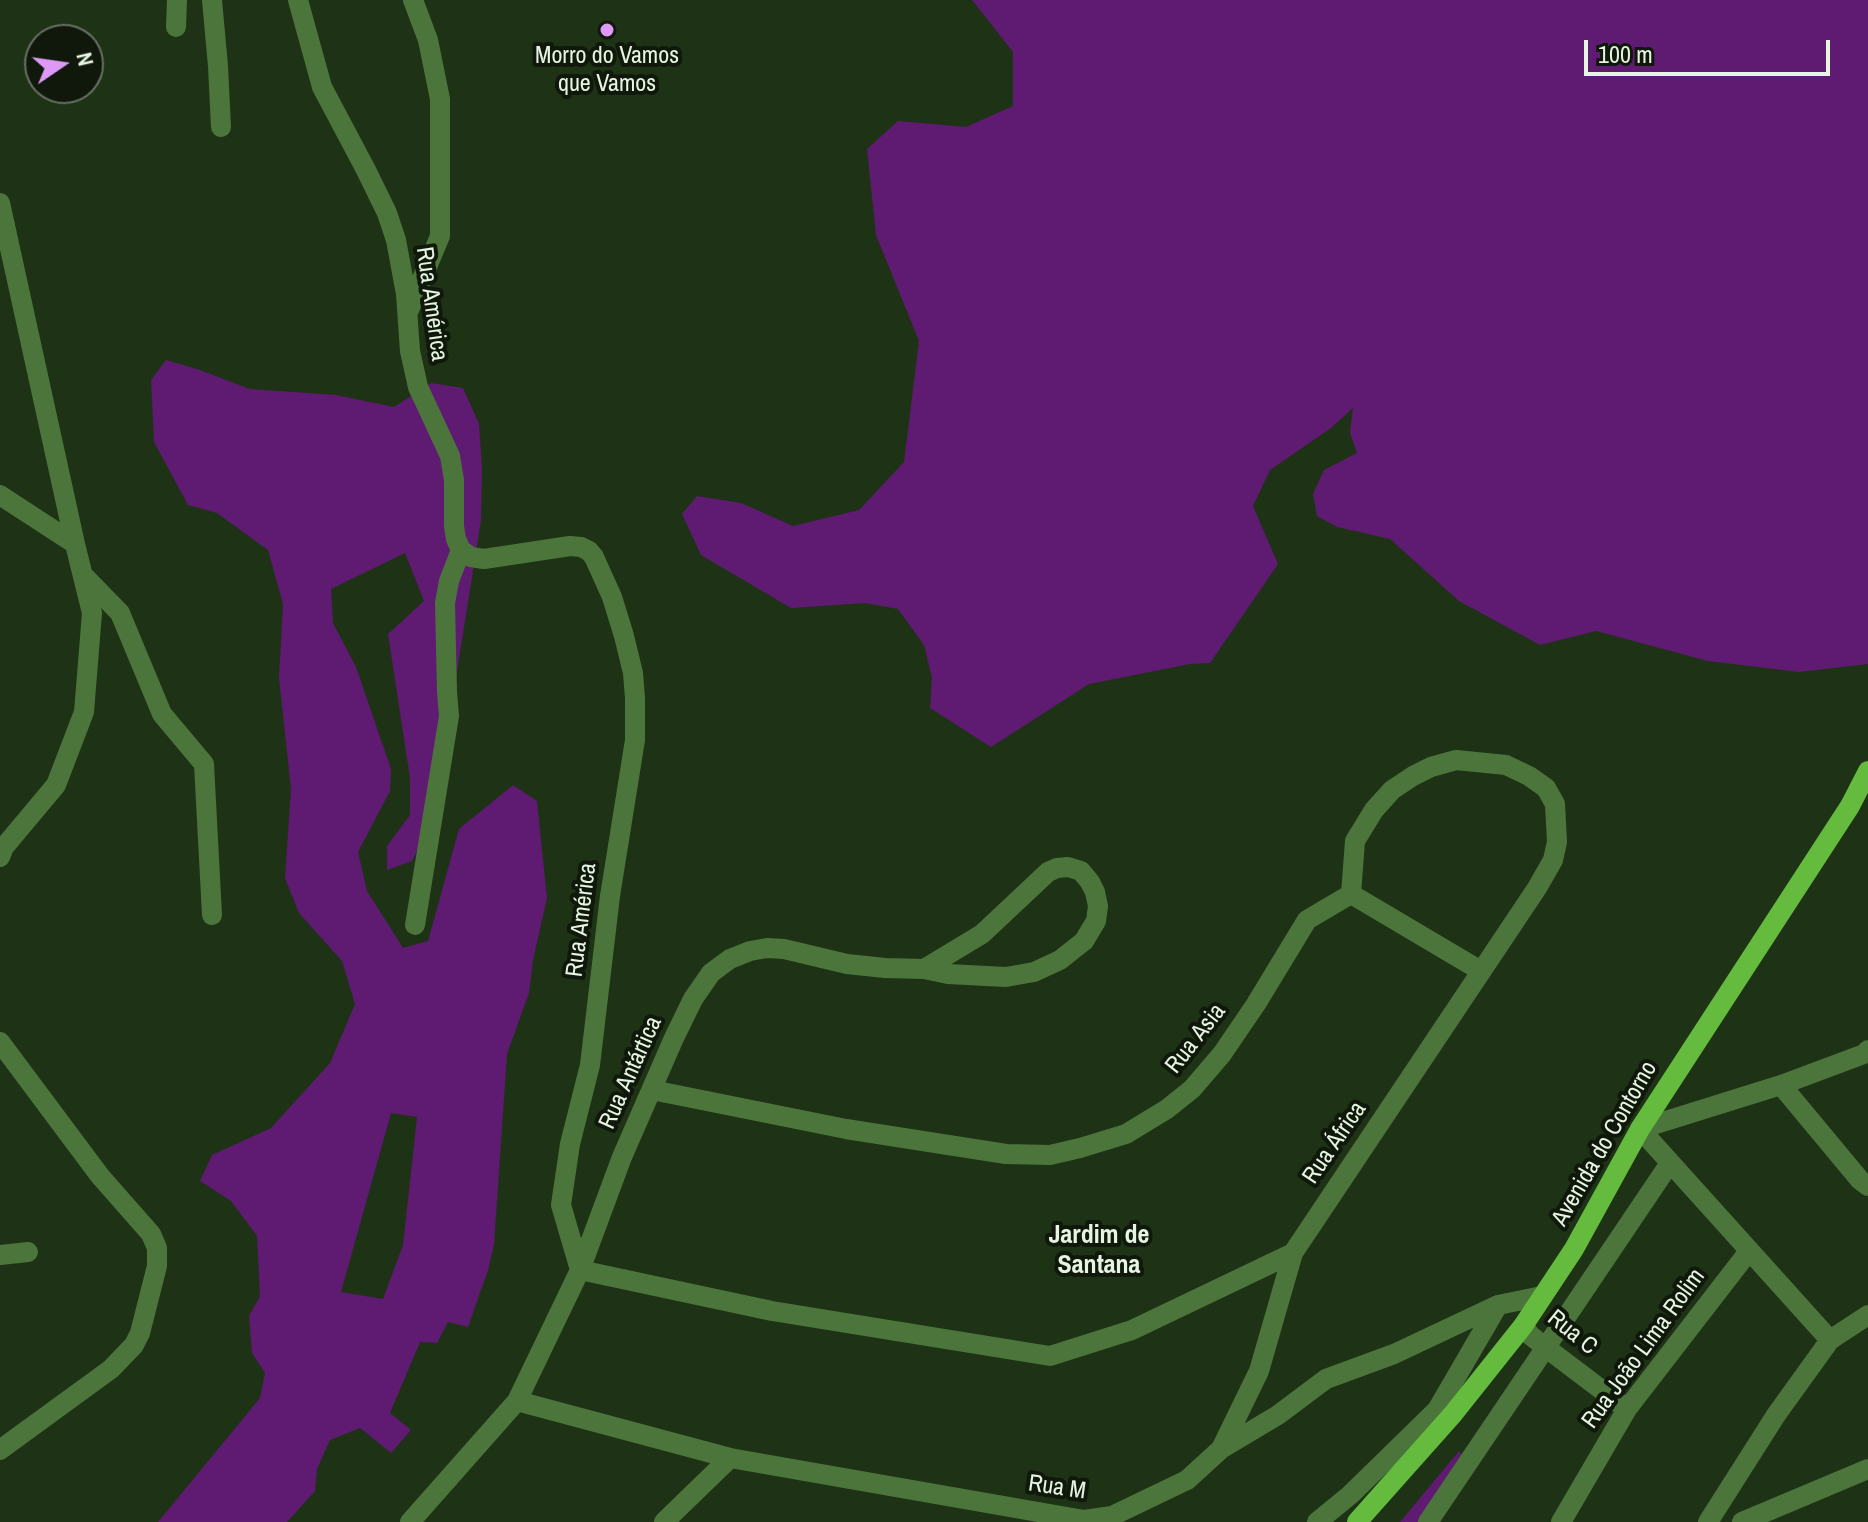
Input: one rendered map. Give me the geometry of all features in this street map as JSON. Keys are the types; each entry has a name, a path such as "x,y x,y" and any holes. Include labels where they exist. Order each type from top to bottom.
{"main road":[{"name":"Avenida do Contorno","path":"1357,1522 1453,1414 1523,1326 1574,1249 1640,1129 1850,806 1868,771"}],"street":[{"path":"176,27 177,0"},
{"path":"212,0 221,127"},
{"name":"Rua América","path":"298,0 322,87 387,213 401,264 410,351 418,387 445,443 453,468 454,526 461,550 471,557 484,559 570,546 589,551 612,597 633,673 635,740 610,896 590,1065 570,1144 561,1205 580,1270"},
{"path":"408,312 440,236 440,99 428,40 413,0"},
{"path":"0,203 92,613 84,712 56,785 1,850"},
{"path":"0,495 75,544"},
{"path":"415,925 449,716 445,603 449,581 461,550"},
{"path":"83,575 120,613 162,714 204,764 212,915"},
{"name":"Rua África","path":"1221,1449 1259,1371 1293,1253 1537,888 1553,860 1557,842 1555,804 1546,788 1506,765 1456,760 1431,767 1392,790 1374,810 1355,841 1351,894"},
{"name":"Rua Antártica","path":"419,1520 517,1401 580,1270 622,1157 674,1038 693,999 711,973 730,959 767,948 847,964 924,969 948,974 1006,977 1034,972 1060,960 1084,941 1096,921 1098,906 1090,882 1081,871 1068,867 1048,872 982,934 924,969"},
{"path":"1351,894 1481,971"},
{"name":"Rua Asia","path":"652,1090 846,1129 1006,1154 1050,1155 1080,1148 1126,1134 1167,1109 1192,1089 1222,1054 1307,920 1351,894"},
{"path":"0,1042 100,1176 151,1234 157,1248 157,1266 140,1333 134,1345 111,1369 0,1450"},
{"path":"1830,1340 1640,1129 1781,1085 1867,1054"},
{"path":"1781,1085 1868,1186"},
{"path":"1428,1522 1670,1163"},
{"name":"Rua João Lima Rolim","path":"1561,1522 1627,1409 1749,1251"},
{"path":"0,1255 28,1252"},
{"path":"580,1270 772,1311 1050,1356 1132,1330 1293,1253"},
{"name":"Rua M","path":"517,1401 730,1458 1084,1520 1112,1516 1187,1480 1221,1449 1278,1415 1326,1379 1394,1354 1498,1305 1542,1296"},
{"path":"1317,1522 1350,1495 1437,1410 1498,1305"},
{"path":"1708,1522 1776,1415 1830,1340 1868,1315"},
{"name":"Rua C","path":"1523,1326 1545,1347 1627,1409"},
{"path":"664,1522 730,1458"},
{"path":"1742,1522 1868,1469"}],"shaded area":[{"path":"972,0 1868,0 1868,664 1799,672 1708,661 1596,631 1540,645 1459,601 1390,539 1337,527 1317,516 1313,494 1324,470 1357,453 1350,433 1353,408 1331,428 1270,470 1253,506 1278,564 1210,663 1190,664 1089,684 991,747 930,708 932,678 924,645 898,609 865,603 791,608 701,555 682,514 697,496 741,503 793,526 859,510 904,462 919,341 876,235 867,149 898,121 966,127 1013,106 1013,52"},
{"path":"166,360 250,389 336,395 394,407 431,383 463,388 479,424 481,520 434,817 412,861 387,870 387,846 410,815 410,778 388,634 424,601 405,553 331,589 333,623 356,667 391,769 390,791 358,852 367,891 403,948 428,941 459,829 513,785 537,801 547,898 529,993 507,1054 494,1245 488,1270 468,1327 448,1322 437,1343 420,1342 390,1413 411,1430 391,1453 360,1428 330,1440 317,1469 315,1491 287,1522 158,1522 260,1398 265,1373 252,1353 249,1316 260,1296 257,1236 231,1201 200,1181 212,1155 271,1128 330,1063 355,1004 342,961 299,913 285,878 291,789 279,678 283,604 268,550 217,513 188,505 154,442 151,380","holes":["391,1113 417,1117 403,1245 383,1299 341,1292"]},
{"path":"1459,1451 1470,1463 1438,1522 1400,1522"}],"place":[{"name":"Morro do Vamos que Vamos","path":"607,30"}],"district":[{"name":"Jardim de Santana","path":"1099,1251"}]}
